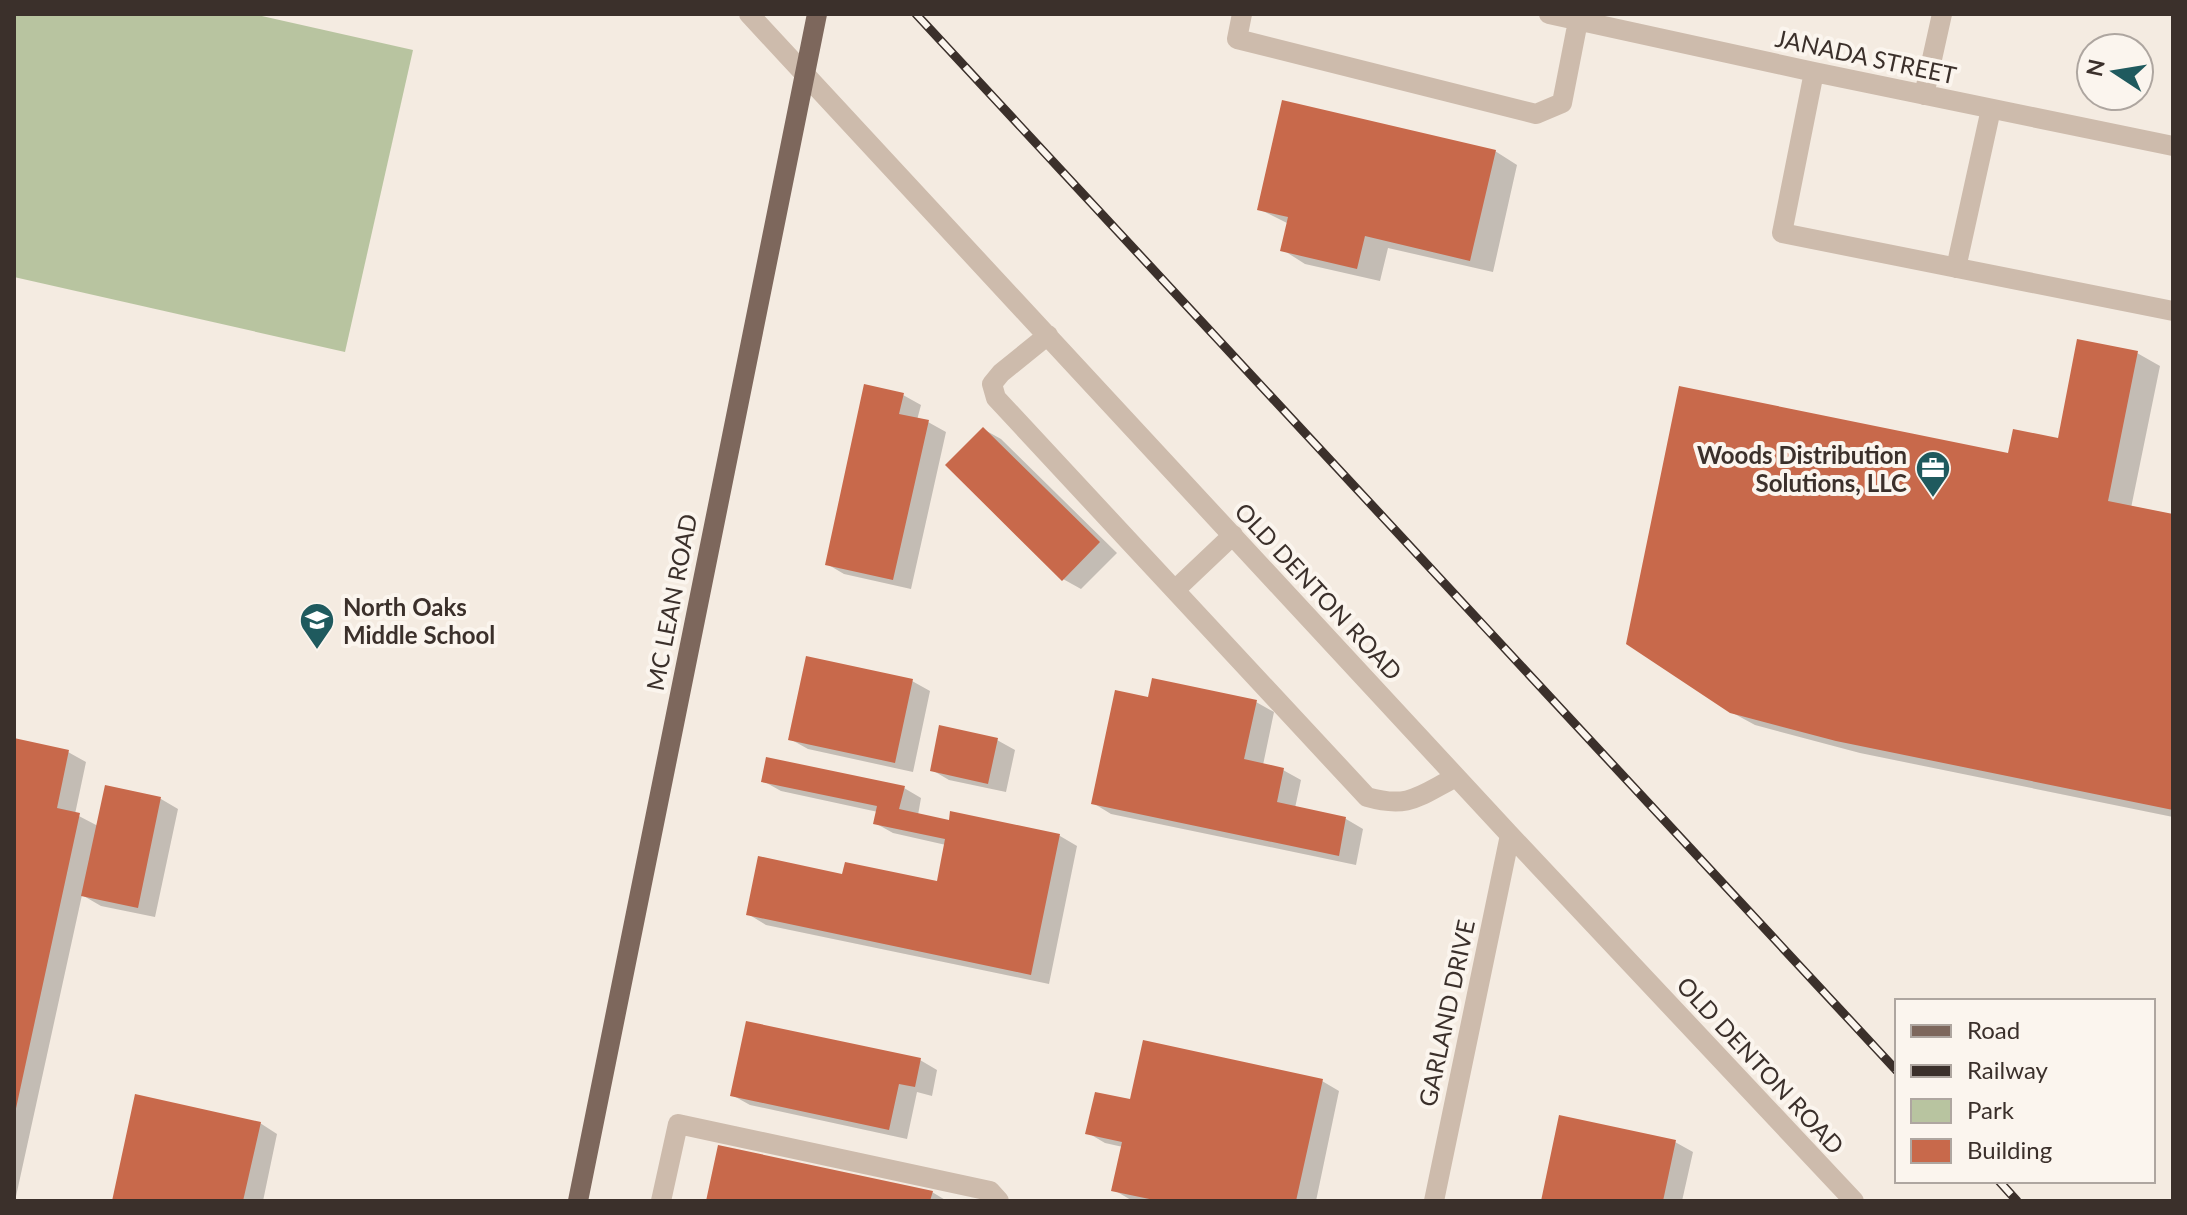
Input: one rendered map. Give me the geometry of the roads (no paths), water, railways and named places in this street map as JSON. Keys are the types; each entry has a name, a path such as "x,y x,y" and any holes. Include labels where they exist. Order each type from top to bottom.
{"main road":[{"name":"MC LEAN ROAD","path":"578,1201 803,71 817,14"}],"street":[{"name":"OLD DENTON ROAD","path":"749,14 1456,777 1854,1201"},
{"path":"1242,14 1237,39 1536,114 1562,103 1578,21"},
{"name":"JANADA STREET","path":"1549,14 2173,146"},
{"path":"1924,95 1942,14"},
{"path":"1814,72 1782,233 2173,311"},
{"path":"1956,268 1991,109"},
{"path":"1048,335 1001,373 992,384 996,398 1367,797 1387,803 1405,803 1456,777"},
{"path":"1175,590 1233,535"},
{"name":"GARLAND DRIVE","path":"1434,1201 1510,835"},
{"path":"661,1201 678,1124 990,1191 999,1201"}],"railway":[{"path":"916,14 1895,1069"},
{"path":"2001,1183 2017,1201"}],"place":[{"name":"Woods Distribution Solutions, LLC","path":"1933,499"},
{"name":"North Oaks Middle School","path":"317,651"}]}
